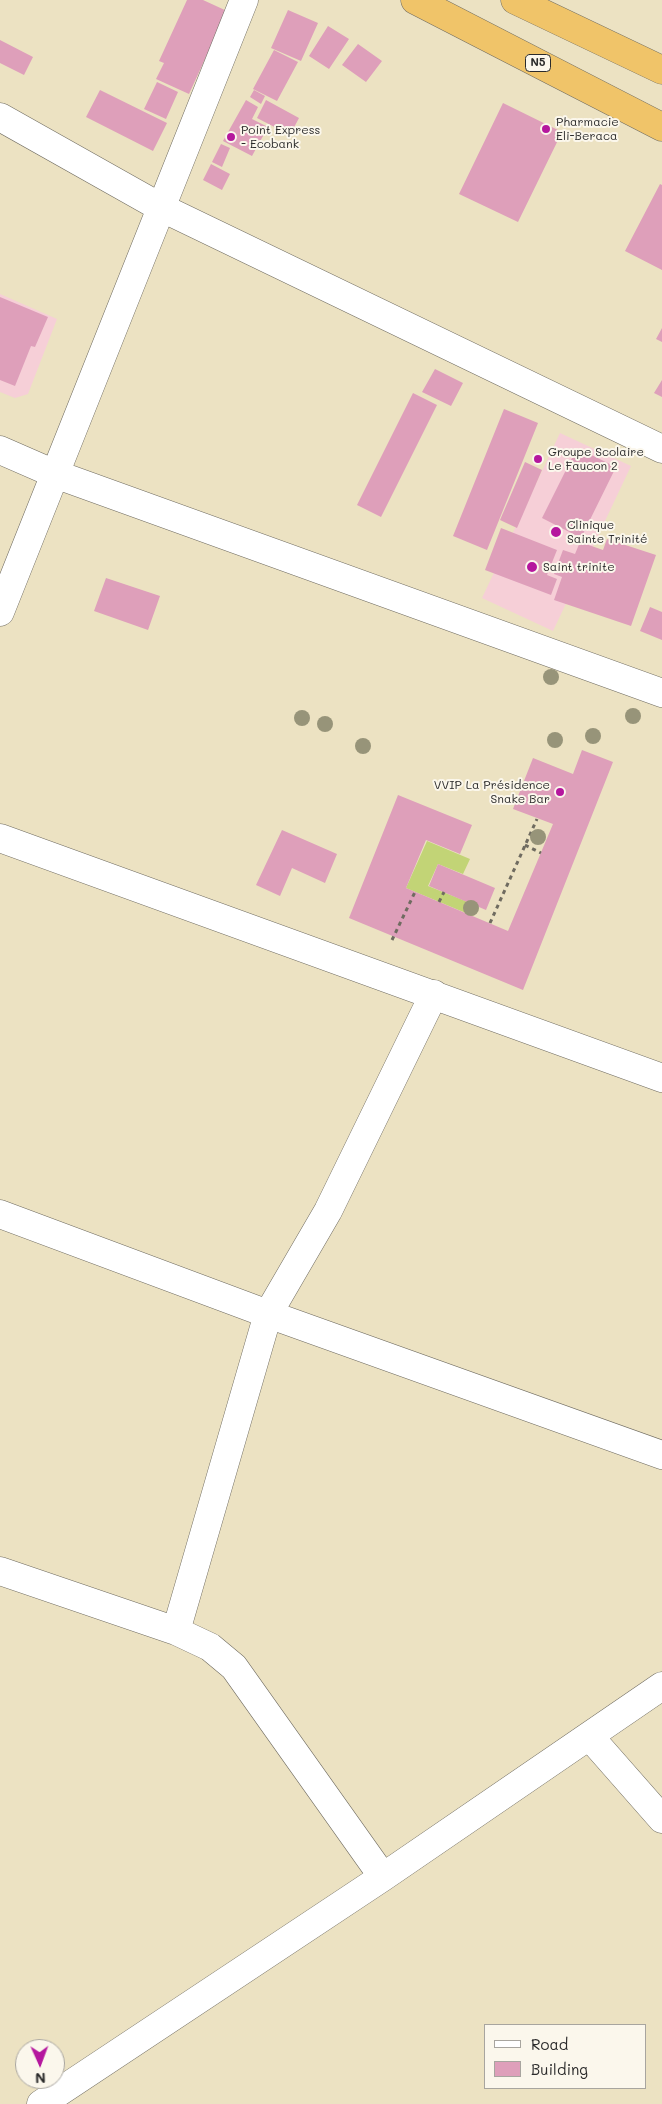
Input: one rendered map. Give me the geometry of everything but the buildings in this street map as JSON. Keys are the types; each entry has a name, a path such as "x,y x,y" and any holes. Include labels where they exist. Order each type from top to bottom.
{"highway":[{"name":"N5","path":"415,0 662,127"},
{"path":"515,0 662,70"}],"street":[{"path":"0,612 244,0"},
{"path":"0,116 160,208 662,449"},
{"path":"0,450 55,474 662,693"},
{"path":"0,838 662,1078"},
{"path":"176,1631 268,1314 328,1211 434,994"},
{"path":"0,1214 268,1314 662,1455"},
{"path":"0,1571 176,1631 210,1648 234,1667 383,1876"},
{"path":"41,2104 590,1737 662,1686"},
{"path":"590,1737 662,1819"}],"path":[{"path":"490,923 538,818"},
{"path":"525,845 541,853"},
{"path":"392,940 415,892"},
{"path":"439,902 444,892"}],"shaded area":[{"path":"0,294 57,319 28,394 15,398 0,392"},
{"name":"Clinique Sainte Trinité","path":"560,433 631,466 553,631 482,598"}],"green space":[{"path":"427,841 470,859 463,874 438,864 428,886 478,906 473,916 406,888"}],"place":[{"name":"Pharmacie Eli-Beraca","path":"546,129"},
{"name":"Point Express - Ecobank","path":"231,137"},
{"name":"Groupe Scolaire Le Faucon 2","path":"538,459"},
{"name":"Clinique Sainte Trinité","path":"556,532"},
{"name":"Saint trinite","path":"532,567"},
{"name":"VVIP La Présidence Snake Bar","path":"560,792"}]}
